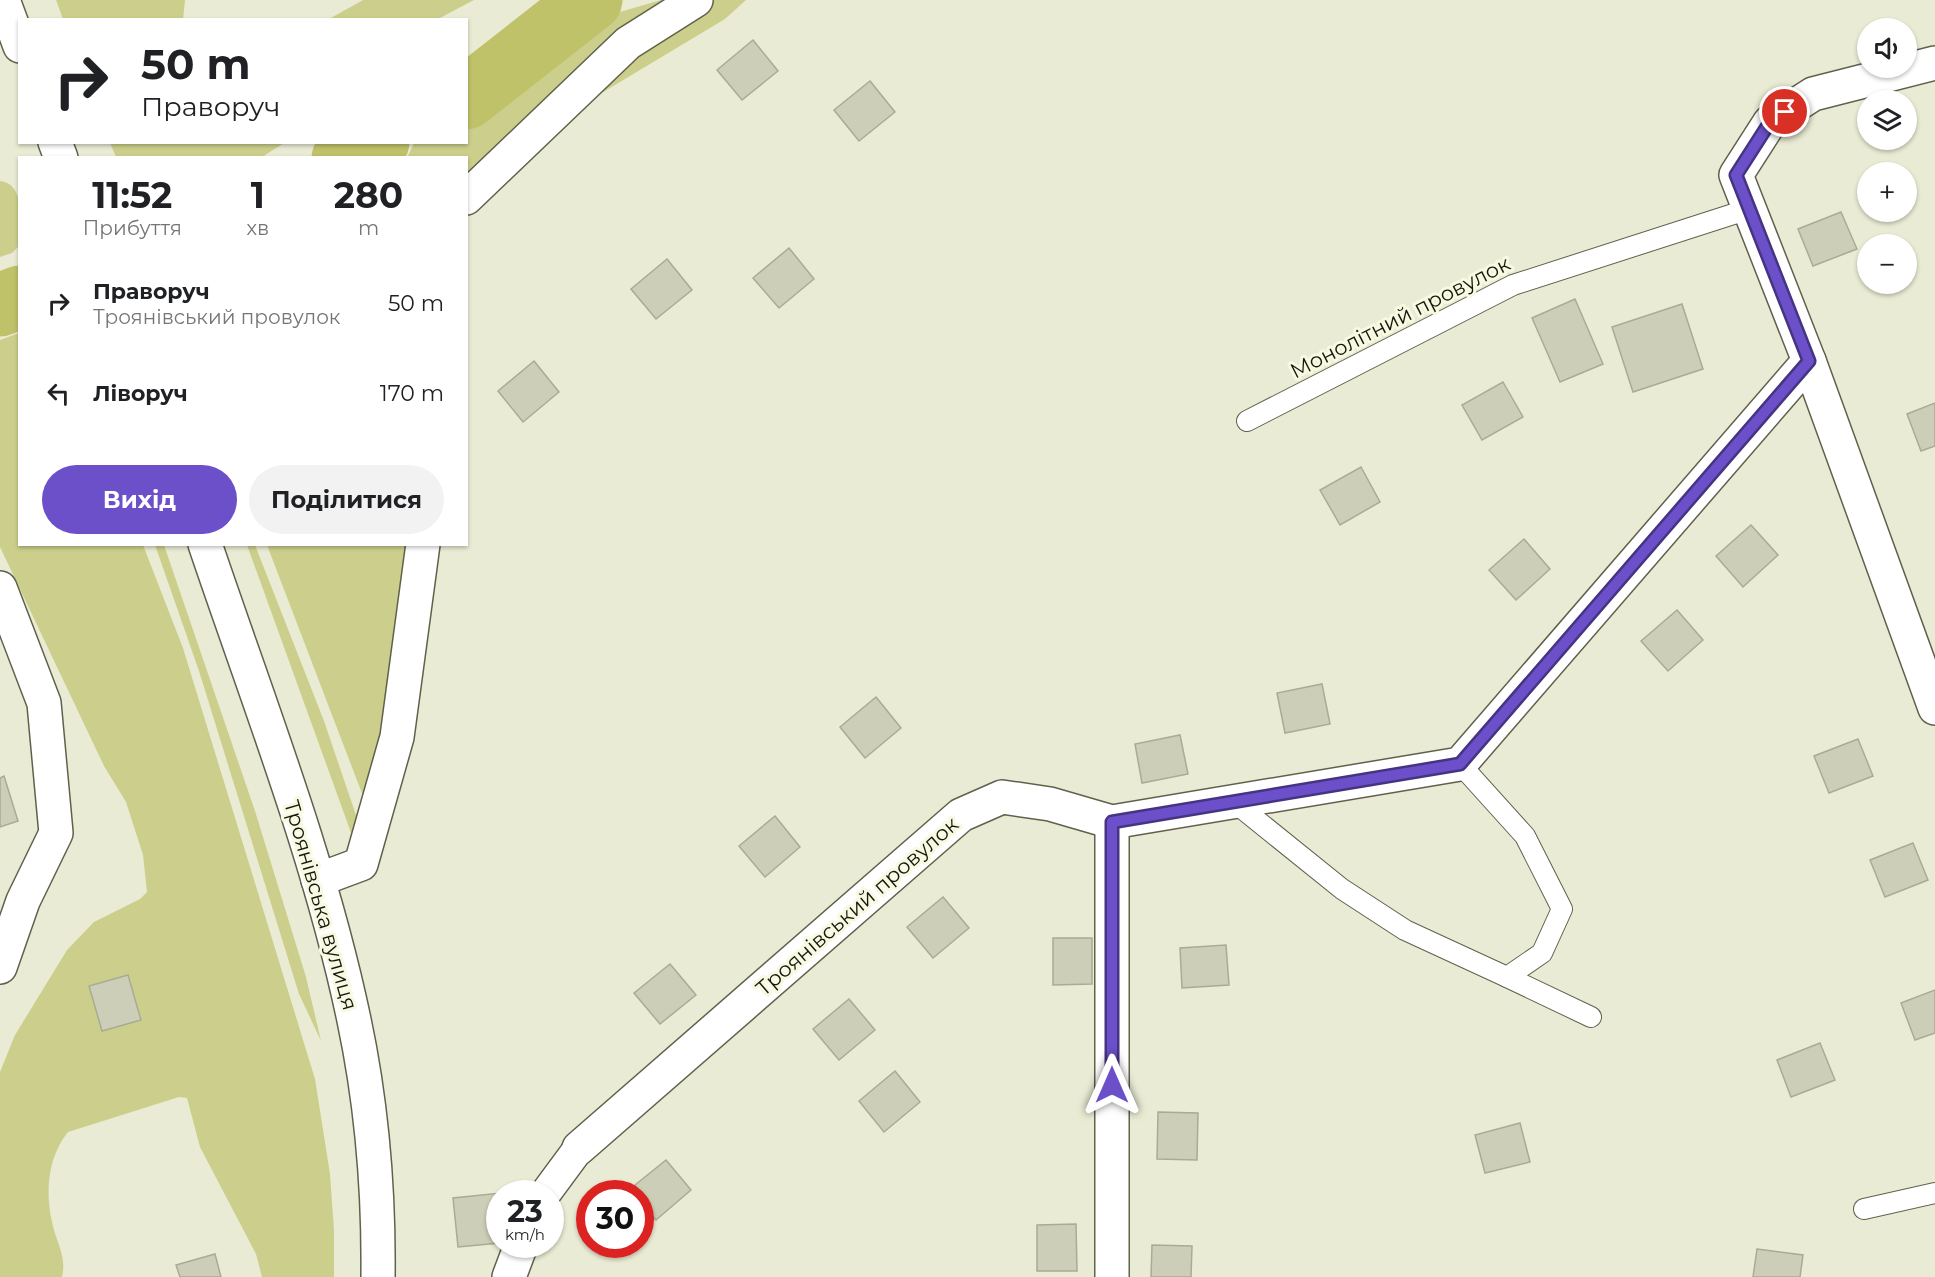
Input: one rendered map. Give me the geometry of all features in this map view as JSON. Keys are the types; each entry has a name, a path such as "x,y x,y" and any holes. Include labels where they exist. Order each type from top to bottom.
{"street":[{"path":"3,0 18,41"},
{"path":"468,196 628,43 696,0"},
{"path":"1935,63 1813,94 1770,122 1736,175 1809,361 1935,708"},
{"path":"1460,764 1809,361"},
{"name":"Троянівська вулиця","path":"206,546 318,880 354,1020 371,1125 378,1223 378,1277"},
{"path":"318,880 361,864 397,737 423,546"},
{"path":"0,588 44,703 56,832 23,901 0,967"},
{"name":"Троянівський провулок","path":"555,1180 579,1148 961,815 1002,797 1050,804 1112,822 1460,764"},
{"path":"1112,822 1112,1277"},
{"path":"509,1277 516,1258"}],"lane":[{"name":"Монолітний провулок","path":"1247,421 1513,285 1749,209"},
{"path":"1460,764 1525,836 1562,909 1542,953 1507,977"},
{"path":"1234,802 1342,889 1405,930 1591,1017"},
{"path":"1864,1209 1935,1193"}],"green space":[{"path":"56,0 185,0 183,18 63,18"},
{"path":"363,0 474,0 440,18 331,18"},
{"path":"661,0 746,0 725,19 580,106 468,199 468,156 408,156 414,144 468,144 468,71 500,64 524,54 558,30"},
{"path":"110,144 282,144 264,156 116,156"},
{"path":"0,181 9,184 15,190 18,198 18,247 12,253 0,257"},
{"path":"18,333 18,546 143,546 183,648 315,1079 330,1174 334,1230 334,1277 262,1277 256,1254 200,1147 187,1098 179,1097 68,1132 52,1163 49,1186 52,1222 63,1262 62,1277 0,1277 0,1072 15,1035 67,950 94,922 140,899 147,892 143,855 126,802 104,766 0,547 0,340"},
{"path":"155,546 164,546 255,811 306,977 321,1041 299,994 199,671"},
{"path":"247,546 255,546 324,721 359,824 354,841"},
{"path":"267,546 424,546 421,679 363,796"}],"building":[{"path":"753,40 778,71 742,100 717,70"},
{"path":"870,81 895,112 859,141 834,110"},
{"path":"1841,212 1857,249 1813,266 1798,229"},
{"path":"789,248 814,279 779,308 753,278"},
{"path":"667,259 692,290 656,319 631,289"},
{"path":"1575,299 1603,364 1560,382 1532,318"},
{"path":"1682,304 1703,369 1633,392 1612,327"},
{"path":"534,361 559,392 523,422 498,391"},
{"path":"1503,382 1523,417 1482,440 1462,405"},
{"path":"1935,403 1935,446 1921,451 1907,414"},
{"path":"1361,467 1380,502 1340,525 1320,490"},
{"path":"1751,525 1778,555 1743,587 1716,556"},
{"path":"1524,539 1550,569 1516,600 1489,570"},
{"path":"1677,610 1703,640 1668,671 1641,641"},
{"path":"1322,684 1330,724 1285,733 1277,693"},
{"path":"876,697 901,728 865,758 840,727"},
{"path":"1180,735 1188,774 1142,783 1135,744"},
{"path":"1858,739 1873,776 1829,793 1814,756"},
{"path":"4,776 18,821 0,827 0,778"},
{"path":"775,816 800,847 765,877 739,846"},
{"path":"1913,843 1928,880 1885,897 1870,860"},
{"path":"943,897 969,928 933,958 907,927"},
{"path":"1053,938 1092,938 1092,984 1053,985"},
{"path":"1226,945 1229,985 1182,988 1180,948"},
{"path":"670,964 696,995 660,1024 634,993"},
{"path":"128,975 141,1020 102,1031 89,986"},
{"path":"1935,990 1935,1033 1915,1040 1901,1003"},
{"path":"849,999 875,1030 839,1060 813,1029"},
{"path":"1820,1043 1835,1080 1791,1097 1777,1060"},
{"path":"895,1071 920,1102 884,1132 859,1101"},
{"path":"1158,1112 1198,1113 1197,1160 1157,1159"},
{"path":"1520,1123 1530,1162 1485,1173 1475,1135"},
{"path":"666,1160 691,1190 656,1220 654,1218 654,1180 641,1180"},
{"path":"486,1195 486,1244 458,1247 453,1198"},
{"path":"1076,1224 1077,1271 1037,1271 1037,1225"},
{"path":"1152,1245 1192,1246 1191,1277 1151,1277"},
{"path":"1757,1249 1803,1255 1800,1277 1753,1277"},
{"path":"215,1254 221,1277 180,1277 176,1265"}],"waterway":[{"path":"468,96 591,0"},
{"path":"347,156 374,144"},
{"path":"0,305 18,298"}],"route":[{"path":"1112,1085 1112,822 1460,764 1809,361 1736,175 1770,122 1785,112"}]}
